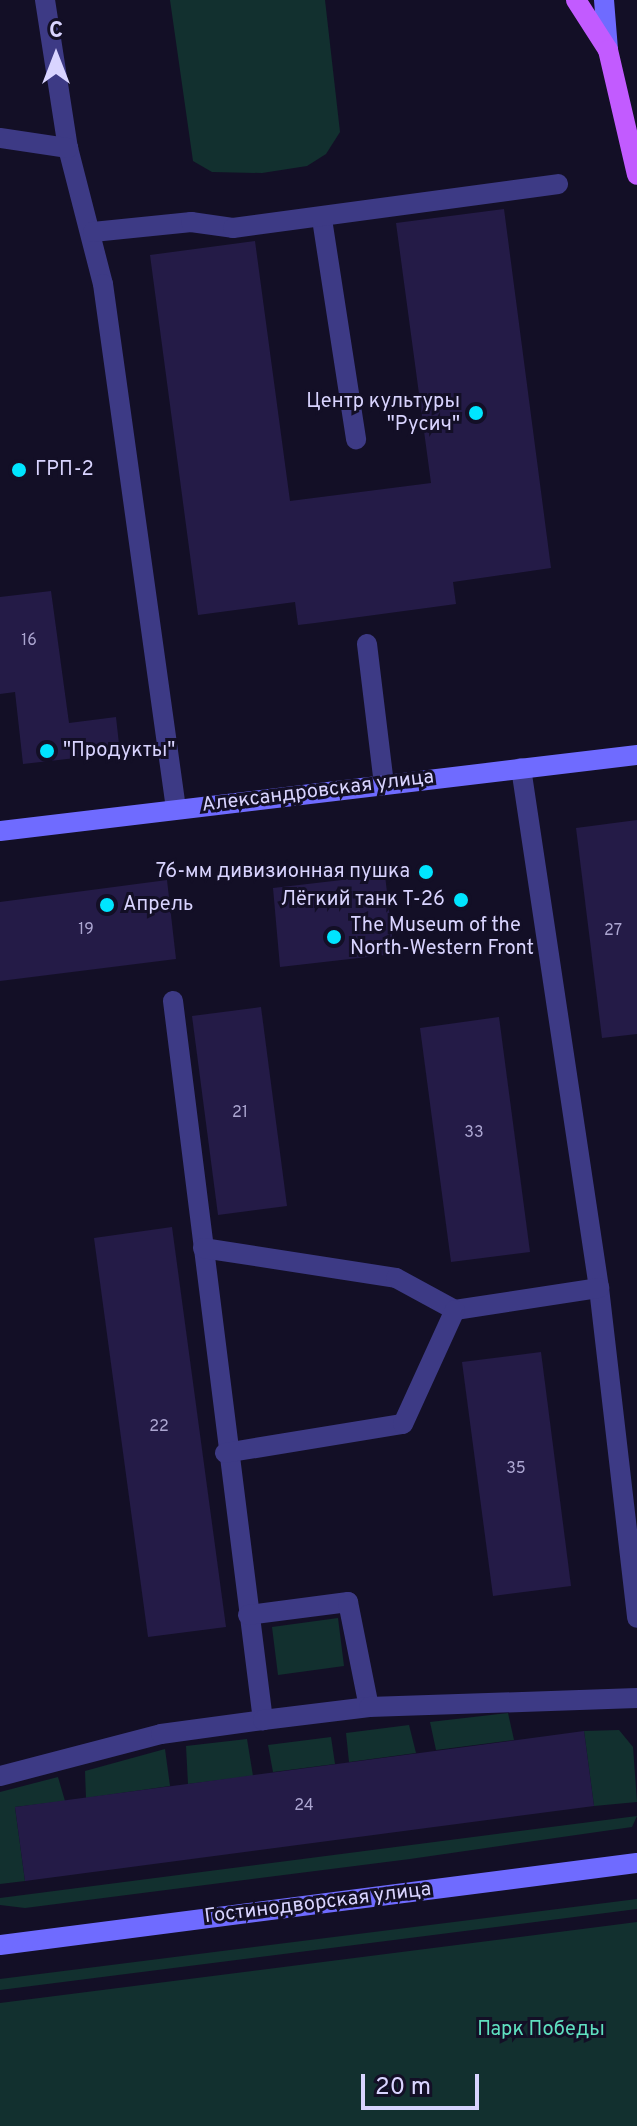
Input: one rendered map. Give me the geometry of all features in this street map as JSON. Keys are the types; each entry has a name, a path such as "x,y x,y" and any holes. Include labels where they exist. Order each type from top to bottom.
{"main road":[{"path":"576,0 608,50 637,175"}],"street":[{"path":"604,0 608,50"},
{"name":"Александровская улица","path":"0,831 637,755"},
{"name":"Гостинодворская улица","path":"0,1945 637,1863"}],"lane":[{"path":"45,0 68,148 93,232 176,809"},
{"path":"0,138 68,148"},
{"path":"93,232 322,219 558,184"},
{"path":"322,219 356,439"},
{"path":"367,644 384,784"},
{"path":"521,768 599,1288 637,1618"},
{"path":"173,1001 225,1453 263,1720"},
{"path":"203,1248 396,1278 455,1310 599,1288"},
{"path":"225,1453 403,1424 455,1310"},
{"path":"248,1615 348,1602 369,1707"},
{"path":"0,1776 161,1734 369,1707 637,1698"}],"green space":[{"path":"170,0 325,0 340,132 326,154 307,166 262,173 212,172 193,161"},
{"path":"338,1618 344,1666 278,1675 272,1627"},
{"path":"508,1713 514,1740 436,1750 430,1722"},
{"path":"409,1725 416,1753 349,1762 346,1733"},
{"path":"619,1730 633,1747 637,1802 594,1806 584,1731"},
{"path":"331,1737 335,1764 273,1772 268,1745"},
{"path":"247,1739 253,1776 188,1784 186,1746"},
{"path":"165,1749 170,1786 86,1798 85,1771"},
{"path":"58,1777 65,1801 15,1807 25,1881 0,1884 0,1792"},
{"path":"637,1816 632,1827 410,1859 25,1908 0,1905 0,1898"},
{"path":"637,1899 637,1909 0,1990 0,1979"},
{"name":"Парк Победы","path":"637,1922 637,2126 0,2126 0,2003"}],"building":[{"name":"Центр культуры \"Русич\"","path":"504,209 551,568 453,582 456,604 315,623 298,625 295,602 198,615 150,255 255,241 290,501 431,483 396,223"},
{"path":"51,591 69,723 116,717 120,753 23,764 15,692 0,694 0,597"},
{"path":"637,820 637,1034 602,1038 576,828"},
{"name":"The Museum of the North-Western Front","path":"385,875 394,954 280,967 273,888"},
{"path":"167,880 176,959 0,981 0,902"},
{"path":"261,1007 287,1206 218,1215 192,1016"},
{"path":"499,1017 530,1252 451,1262 420,1028"},
{"path":"172,1227 226,1627 148,1637 94,1238"},
{"path":"541,1352 571,1586 493,1596 462,1362"},
{"path":"584,1731 594,1806 25,1881 15,1807"}],"place":[{"name":"Центр культуры \"Русич\"","path":"476,413"},
{"name":"ГРП-2","path":"19,470"},
{"name":"\"Продукты\"","path":"47,751"},
{"name":"76-мм дивизионная пушка","path":"426,872"},
{"name":"Лёгкий танк Т-26","path":"461,900"},
{"name":"Апрель","path":"107,905"},
{"name":"The Museum of the North-Western Front","path":"334,937"}]}
